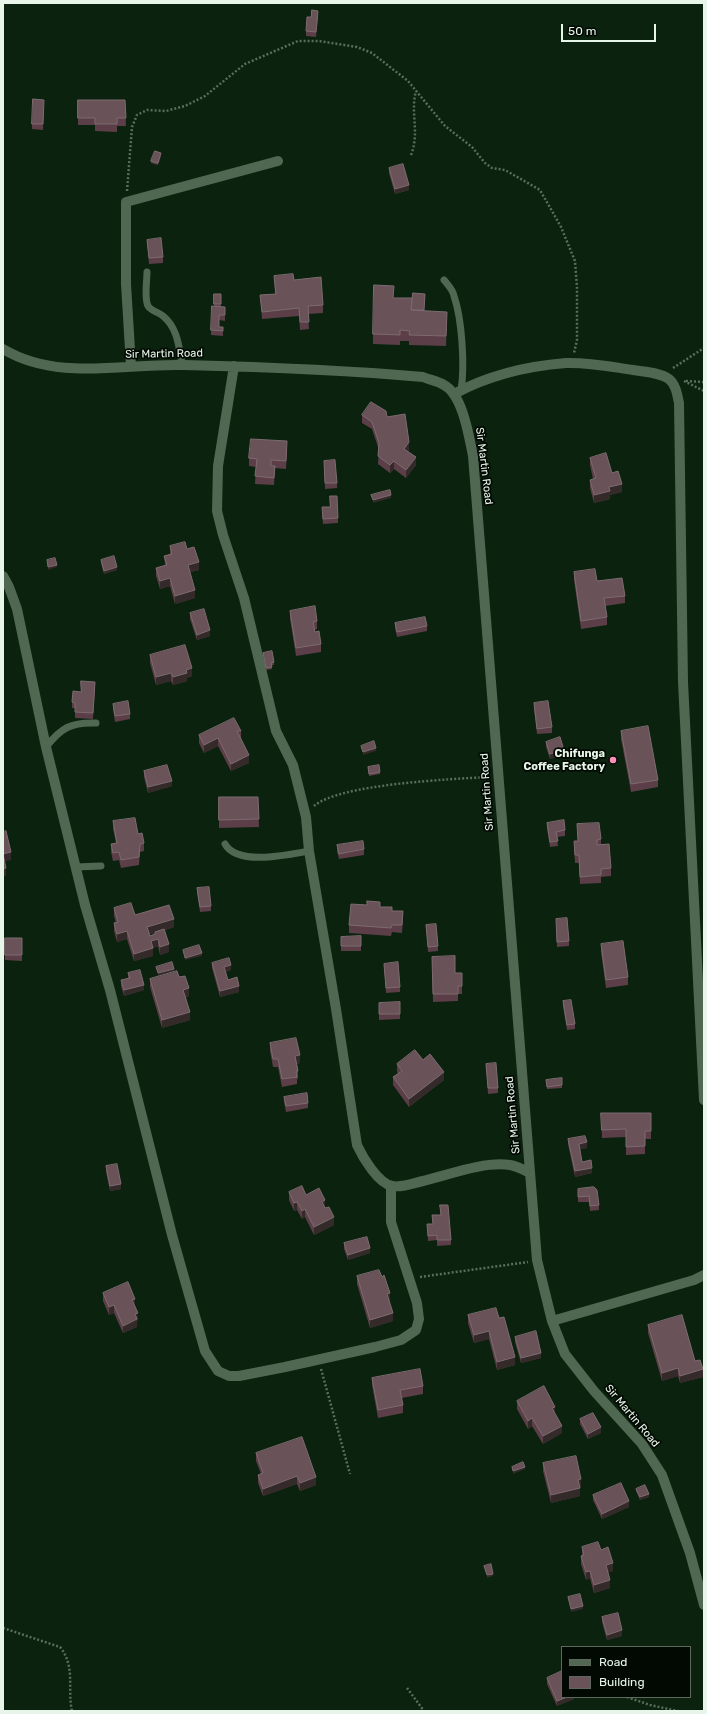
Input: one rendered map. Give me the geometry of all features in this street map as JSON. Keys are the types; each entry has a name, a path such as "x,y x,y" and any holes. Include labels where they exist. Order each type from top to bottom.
{"street":[{"path":"131,366 126,284 126,202 278,161"},
{"name":"Sir Martin Road","path":"4,353 41,365 64,368 182,364 423,377 445,385 458,392 473,456 497,776 537,1260 552,1321 565,1354 594,1391 642,1444 662,1475 690,1553 704,1604"},
{"path":"458,392 471,384 510,373 567,363 613,367 666,377 674,385 679,403 684,682 704,1100"},
{"path":"234,366 218,466 217,511 223,535 244,598 276,731 293,765 306,817 308,851 336,1009 357,1145 367,1164 379,1178 391,1186 407,1185 474,1168 502,1164 511,1165 530,1173"},
{"path":"3,576 9,587 20,623 46,747 75,867 110,990 172,1235 207,1356 218,1371 230,1376 253,1373 401,1340 416,1330 419,1325 418,1310 391,1222 391,1186"},
{"path":"552,1321 704,1275"}],"lane":[{"path":"147,272 147,304 151,310 163,316 172,326 176,336 182,364"},
{"path":"444,280 454,294 456,303 462,357 458,392"},
{"path":"46,747 56,734 78,723 96,723"},
{"path":"225,844 229,851 241,856 278,857 308,851"},
{"path":"75,867 101,866"}],"path":[{"path":"126,202 132,127 137,115 148,110 166,110 185,106 205,96 245,64 298,41 319,41 358,47 372,53 408,81 446,126 472,147 485,163 492,168 505,170 540,190 561,228 575,261 578,340 573,354 567,363"},
{"path":"411,155 416,138 413,102 416,90"},
{"path":"666,377 704,348"},
{"path":"666,377 684,381 704,382"},
{"path":"684,381 704,391"},
{"path":"306,817 315,805 338,794 375,787 447,779 497,776"},
{"path":"408,1278 537,1260"},
{"path":"318,1359 350,1474"},
{"path":"3,1628 60,1647 69,1662 72,1681 70,1702 72,1711"},
{"path":"407,1688 424,1711"},
{"path":"629,1698 650,1705 678,1711"}],"building":[{"path":"312,10 318,11 316,32 306,31 307,17 311,17"},
{"path":"33,99 44,100 43,124 32,124"},
{"path":"78,100 125,100 126,118 117,118 117,124 95,124 95,118 78,118"},
{"path":"155,151 161,153 158,163 151,161"},
{"path":"403,164 409,185 395,189 389,168"},
{"path":"161,238 163,257 149,258 147,240"},
{"path":"293,274 294,280 321,277 323,305 308,306 309,322 300,322 299,308 262,312 260,295 276,294 274,276"},
{"path":"374,285 394,286 393,298 412,298 411,310 447,312 446,336 409,335 410,331 400,330 400,335 373,334"},
{"path":"413,293 425,294 424,310 412,310"},
{"path":"214,294 221,294 221,304 214,304"},
{"path":"212,306 225,307 225,315 219,315 219,327 223,327 223,331 211,330"},
{"path":"371,402 386,411 387,417 405,414 409,442 404,449 416,457 406,470 394,461 390,465 378,456 379,443 372,422 362,415"},
{"path":"251,439 287,441 286,461 271,460 271,466 275,466 274,478 255,476 257,459 249,458"},
{"path":"606,453 612,473 618,471 622,484 609,487 610,491 594,495 590,480 596,478 590,458"},
{"path":"335,460 337,483 325,483 324,461"},
{"path":"390,490 391,495 373,500 371,495"},
{"path":"330,496 337,496 338,518 323,519 322,507 330,507"},
{"path":"185,542 187,549 194,547 199,562 188,565 195,590 175,596 170,578 160,581 156,568 167,565 164,556 172,554 170,546"},
{"path":"114,556 117,567 104,571 101,560"},
{"path":"55,558 57,565 48,567 47,560"},
{"path":"595,569 597,581 622,578 625,596 604,598 607,617 581,621 574,572"},
{"path":"315,606 317,621 313,622 315,632 319,631 321,644 296,648 290,611"},
{"path":"204,609 210,630 197,635 190,613"},
{"path":"425,617 427,626 397,632 395,623"},
{"path":"185,645 192,668 186,670 187,673 173,677 171,673 156,677 150,655"},
{"path":"272,651 274,662 271,663 272,667 266,668 263,653"},
{"path":"81,681 95,682 93,713 75,712 75,703 72,702 73,691 81,692"},
{"path":"128,701 130,714 115,716 113,704"},
{"path":"548,701 552,727 537,729 534,703"},
{"path":"234,718 241,731 237,731 249,755 231,764 218,738 204,745 199,735"},
{"path":"648,726 658,780 631,784 621,731"},
{"path":"560,737 564,750 550,754 546,742"},
{"path":"374,741 376,748 363,752 361,746"},
{"path":"167,765 172,781 148,787 144,771"},
{"path":"379,765 380,772 369,774 368,767"},
{"path":"219,797 258,797 259,819 219,820"},
{"path":"135,818 138,834 142,833 144,843 140,844 139,857 121,860 119,852 113,853 111,844 117,843 113,821"},
{"path":"564,820 565,830 556,832 558,841 550,842 547,823"},
{"path":"599,823 601,839 597,840 597,845 609,844 611,868 601,869 601,875 580,877 579,855 575,855 574,841 578,841 577,824"},
{"path":"6,831 11,852 3,854 3,832"},
{"path":"363,841 364,849 339,854 337,845"},
{"path":"3,854 6,868 3,869"},
{"path":"209,887 211,906 200,907 197,888"},
{"path":"367,901 380,902 380,907 392,907 392,911 403,911 402,925 392,925 391,928 349,925 351,904 367,905"},
{"path":"131,903 135,915 169,905 174,919 147,927 150,936 155,934 155,932 164,929 169,944 160,947 158,939 151,941 153,948 134,954 127,931 117,934 114,923 118,922 114,908"},
{"path":"567,918 569,941 557,942 556,919"},
{"path":"436,924 438,946 428,947 426,925"},
{"path":"361,936 361,946 341,946 341,937"},
{"path":"5,938 22,938 22,955 5,955"},
{"path":"623,941 628,977 606,980 601,944"},
{"path":"199,945 202,953 185,958 183,950"},
{"path":"455,956 455,973 462,973 462,986 458,986 458,994 433,994 432,957"},
{"path":"229,958 231,965 224,967 228,980 237,977 239,986 220,991 212,963"},
{"path":"172,962 174,969 158,973 156,967"},
{"path":"398,962 400,987 386,988 384,964"},
{"path":"140,970 144,985 124,990 121,980 130,978 128,973"},
{"path":"177,971 179,977 185,976 189,988 183,990 190,1012 162,1020 150,979"},
{"path":"571,1000 575,1024 567,1025 563,1001"},
{"path":"400,1002 400,1014 379,1014 379,1003"},
{"path":"296,1038 300,1055 295,1056 298,1071 296,1071 297,1077 282,1079 278,1059 273,1059 270,1043"},
{"path":"415,1050 423,1060 430,1054 444,1072 409,1099 393,1077 402,1071 397,1064"},
{"path":"496,1063 498,1088 488,1088 486,1064"},
{"path":"562,1078 562,1085 547,1087 546,1080"},
{"path":"307,1093 308,1103 286,1106 284,1097"},
{"path":"601,1113 651,1113 651,1131 645,1131 645,1146 626,1147 626,1129 602,1130"},
{"path":"585,1136 587,1142 579,1144 582,1162 591,1160 592,1168 575,1171 568,1139"},
{"path":"117,1164 121,1184 110,1186 106,1166"},
{"path":"302,1186 306,1195 319,1188 325,1200 322,1202 325,1208 329,1207 334,1217 314,1227 305,1209 302,1211 297,1202 294,1203 289,1192"},
{"path":"594,1187 597,1190 599,1205 590,1206 589,1196 578,1197 578,1189"},
{"path":"440,1205 448,1205 451,1240 437,1240 437,1235 428,1236 427,1224 433,1224 432,1215 441,1215"},
{"path":"367,1237 370,1248 348,1255 344,1243"},
{"path":"379,1270 382,1277 384,1275 390,1293 387,1294 393,1313 370,1320 357,1276"},
{"path":"128,1282 135,1299 132,1300 138,1313 135,1314 137,1319 123,1326 114,1305 109,1307 103,1293"},
{"path":"496,1308 499,1318 504,1317 515,1357 497,1362 489,1331 474,1335 468,1315"},
{"path":"682,1315 695,1361 700,1360 703,1369 680,1376 678,1368 662,1373 648,1325"},
{"path":"536,1331 541,1353 521,1358 515,1337"},
{"path":"420,1369 423,1386 400,1390 403,1405 378,1410 372,1378"},
{"path":"544,1386 555,1407 552,1408 562,1426 543,1436 532,1418 528,1421 517,1401"},
{"path":"593,1413 601,1427 588,1434 580,1419"},
{"path":"302,1437 316,1477 300,1483 297,1476 263,1489 258,1475 263,1473 256,1453"},
{"path":"576,1456 581,1479 578,1480 580,1488 551,1495 543,1463"},
{"path":"523,1462 525,1467 513,1471 512,1467"},
{"path":"621,1483 629,1501 602,1514 593,1495"},
{"path":"645,1485 649,1494 640,1497 636,1489"},
{"path":"598,1542 601,1550 608,1547 613,1563 606,1565 610,1580 594,1585 590,1571 586,1572 581,1556 584,1555 582,1547"},
{"path":"491,1564 493,1574 487,1575 484,1566"},
{"path":"580,1594 583,1606 571,1609 568,1597"},
{"path":"618,1613 622,1630 607,1635 602,1617"},
{"path":"561,1671 561,1698 564,1698 557,1701 547,1678"}],"place":[{"name":"Chifunga Coffee Factory","path":"613,760"}]}
